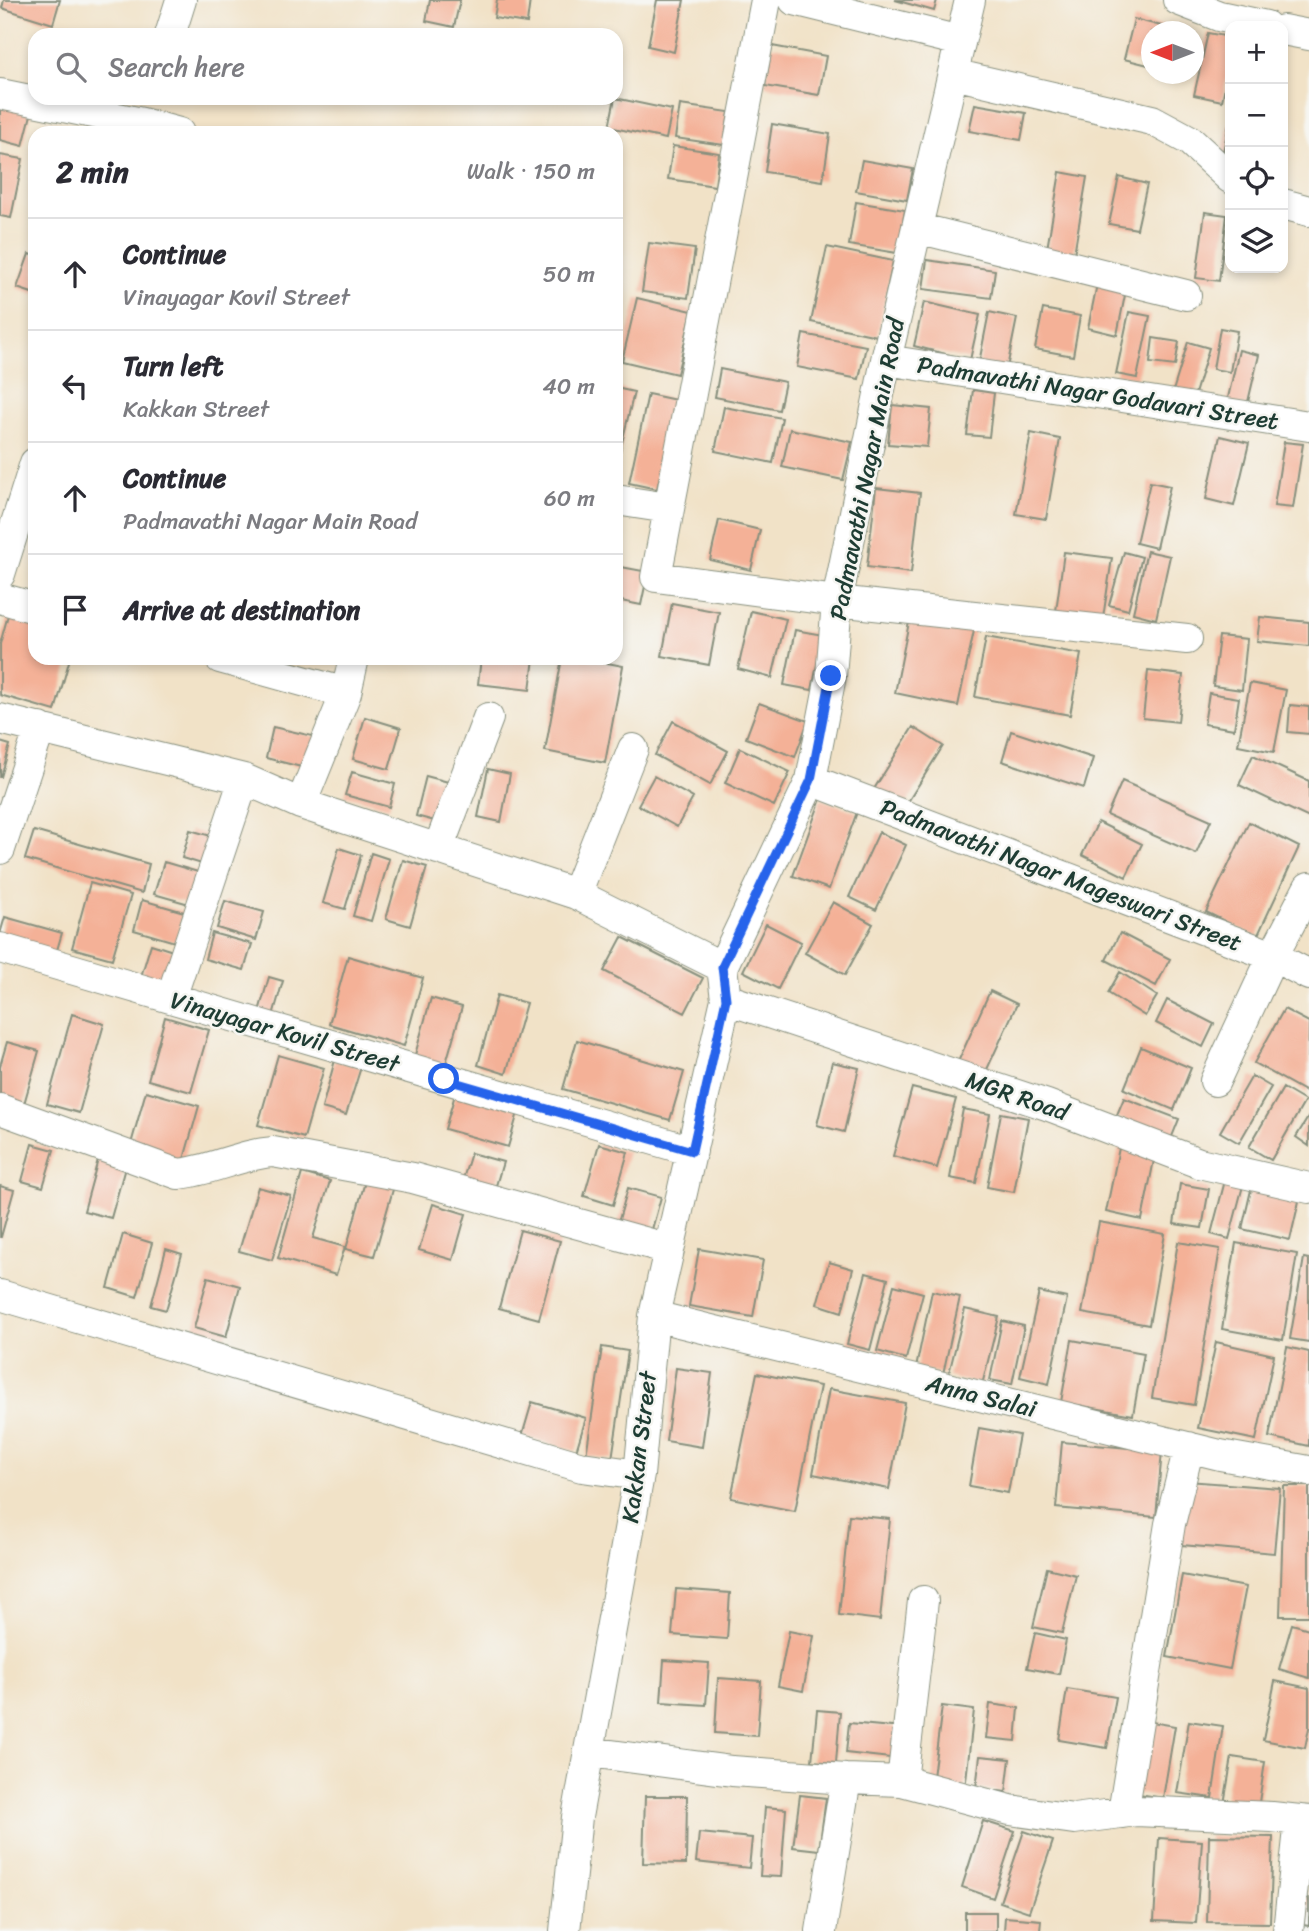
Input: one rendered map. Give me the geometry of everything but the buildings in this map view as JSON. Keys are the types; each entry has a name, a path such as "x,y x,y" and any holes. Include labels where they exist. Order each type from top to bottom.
{"street":[{"path":"172,28 181,0"},
{"path":"766,0 656,577 837,601 1187,639"},
{"path":"794,0 960,41"},
{"name":"Padmavathi Nagar Main Road","path":"722,967 811,780 831,676 837,601 886,360 970,0"},
{"path":"1178,0 1219,16 1242,21"},
{"path":"1288,31 1309,35"},
{"path":"953,74 1152,120 1189,140 1225,173"},
{"path":"0,94 28,99"},
{"path":"66,105 144,118 163,126"},
{"path":"1288,205 1309,211"},
{"path":"917,228 1186,295"},
{"name":"Padmavathi Nagar Godavari Street","path":"886,360 1309,426"},
{"path":"0,574 28,485"},
{"path":"623,501 668,508"},
{"path":"0,598 28,606"},
{"path":"245,665 346,693"},
{"path":"301,804 346,693 352,665"},
{"path":"0,719 244,779 301,804 576,894 722,967"},
{"path":"438,849 488,719"},
{"path":"0,849 40,728"},
{"path":"576,894 634,749"},
{"path":"171,998 244,779"},
{"name":"Padmavathi Nagar Mageswari Street","path":"811,780 1273,956 1309,975"},
{"path":"1215,1081 1273,956 1309,887"},
{"name":"Vinayagar Kovil Street","path":"0,948 692,1151"},
{"name":"Kakkan Street","path":"565,1931 577,1817 639,1475 654,1316 726,999 722,967"},
{"name":"MGR Road","path":"726,999 1047,1105 1199,1163 1309,1188"},
{"path":"0,1109 178,1174 195,1172 252,1153 273,1152 413,1178 669,1249"},
{"path":"0,1295 582,1467 639,1475"},
{"name":"Anna Salai","path":"654,1316 1189,1447 1309,1471"},
{"path":"1123,1813 1170,1524 1189,1447"},
{"path":"902,1781 923,1601"},
{"path":"589,1752 732,1771 902,1781 1010,1810 1074,1819 1136,1811 1304,1821 1288,1931"},
{"path":"821,1931 846,1779"}],"route":[{"path":"444,1079 692,1151 726,999 722,967 811,780 831,676"}]}
